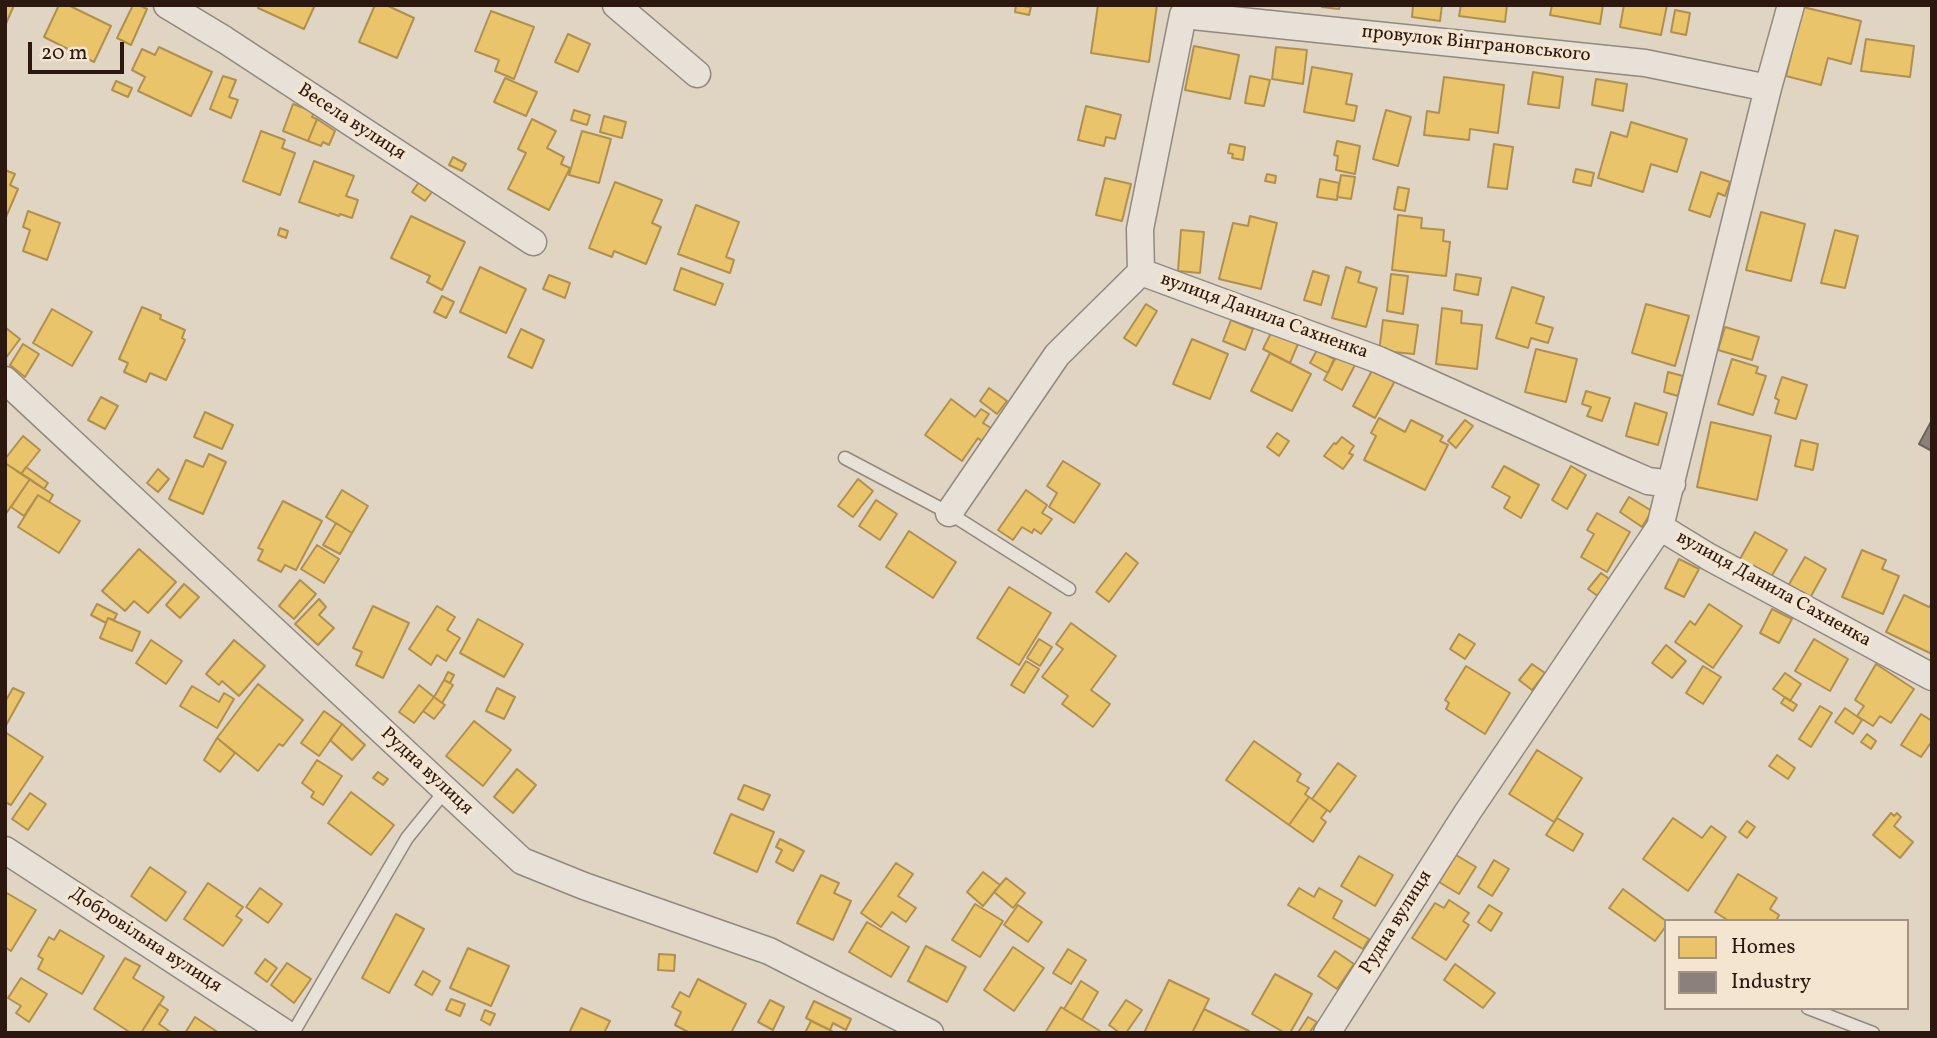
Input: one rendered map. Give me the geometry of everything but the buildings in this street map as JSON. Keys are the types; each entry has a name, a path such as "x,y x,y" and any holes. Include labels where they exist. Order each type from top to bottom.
{"street":[{"name":"Весела вулиця","path":"167,5 225,40 533,242"},
{"path":"616,5 697,74"},
{"path":"1660,527 1768,88 1791,5"},
{"name":"провулок Вінграновського","path":"1141,272 1140,229 1184,10 1645,63 1768,88"},
{"name":"вулиця Данила Сахненка","path":"949,513 1057,355 1141,272 1379,360 1648,481 1672,484"},
{"name":"Рудна вулиця","path":"5,380 522,861 584,886 769,951 930,1033"},
{"name":"вулиця Данила Сахненка","path":"1467,813 1660,527 1709,557 1932,677"},
{"name":"Рудна вулиця","path":"1327,1033 1467,813"},
{"name":"Добровільна вулиця","path":"5,850 285,1033"}],"lane":[{"path":"845,458 949,513 1069,589"},
{"path":"293,1033 407,838 445,790"},
{"path":"1813,1010 1873,1033"}]}
